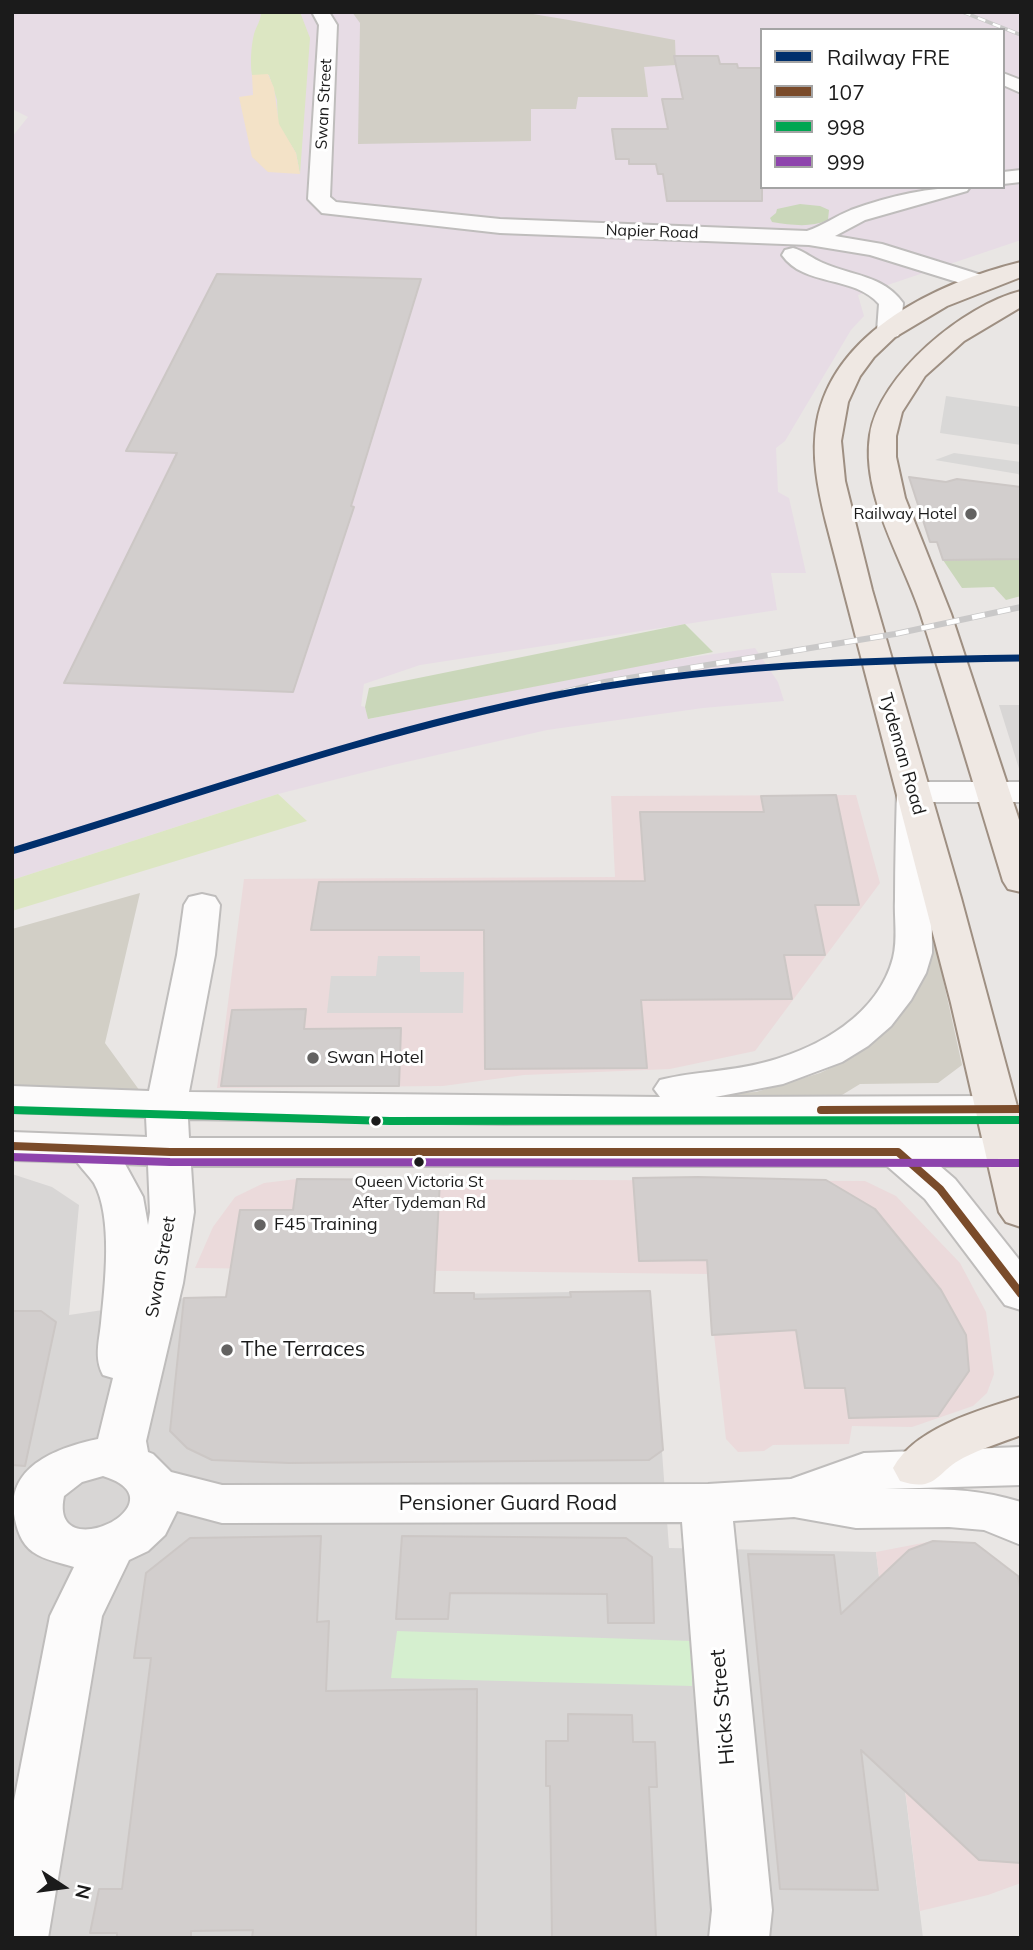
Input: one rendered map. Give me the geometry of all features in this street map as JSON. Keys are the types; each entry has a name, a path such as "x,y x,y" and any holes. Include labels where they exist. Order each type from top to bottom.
{"main road":[{"name":"Tydeman Road","path":"1021,269 951,295 889,331 857,363 844,382 829,419 828,456 832,488 864,622 1009,1109 1021,1212"},
{"path":"903,387 906,355 963,305 951,295"},
{"path":"1021,298 974,323 940,347 903,387 894,403 883,435 885,470 892,499 1006,792 1021,881"},
{"path":"918,1468 944,1446 1021,1415"}],"street":[{"name":"Swan Street","path":"319,199 328,25 320,12"},
{"path":"1005,79 1021,87"},
{"path":"809,238 836,228 857,215 953,189"},
{"name":"Napier Road","path":"319,199 331,208 498,232 717,246 793,255 851,264 951,295"},
{"path":"874,249 866,233 876,219 898,204"},
{"name":"Napier Road","path":"498,232 809,238 874,249 983,283"},
{"path":"415,238 498,232"},
{"name":"Napier Road","path":"793,255 813,268 869,285 887,296 891,303 889,331"},
{"path":"592,1111 625,1098 653,1092 717,1085 789,1070 837,1047 864,1030 889,1003 902,983 913,955 914,792 1006,792"},
{"name":"Swan Street","path":"79,1504 122,1441 160,1283 172,1212 166,1107 196,955 202,905"},
{"path":"12,1099 166,1107 592,1111 1009,1109"},
{"path":"12,1146 170,1152 1014,1153"},
{"name":"Swan Street","path":"19,1938 76,1616 79,1504 112,1407 126,1313 124,1209 113,1179 90,1150"},
{"path":"898,1153 940,1189 1021,1294"},
{"name":"Pensioner Guard Road","path":"794,1498 864,1472 1021,1466"},
{"name":"Pensioner Guard Road","path":"79,1504 708,1503 794,1498 856,1509 949,1508 984,1511 1021,1525"},
{"name":"Hicks Street","path":"708,1503 707,1530 720,1689 750,1929"}],"shaded area":[{"path":"12,12 1021,12 1021,240 858,295 864,316 851,330 785,441 776,448 778,492 789,498 806,573 771,573 777,610 420,665 364,684 361,706 365,707 369,719 645,664 755,648 778,682 784,701 703,708 547,730 393,765 278,794 12,880 12,137 28,117 12,109"},
{"path":"352,12 521,12 675,40 676,65 644,67 648,97 578,97 576,109 531,109 531,141 358,144 360,23"},
{"path":"946,396 1021,407 1021,445 940,433"},
{"path":"954,453 1021,462 1021,477 1018,474 935,460"},
{"path":"999,705 1021,705 1021,775"},
{"path":"856,795 880,883 755,1051 670,1069 524,1075 443,1086 217,1088 244,879 615,877 611,796"},
{"path":"140,893 105,1043 145,1098 12,1094 12,929"},
{"path":"930,920 962,1065 938,1083 860,1084 842,1095 652,1103 657,1097 756,1092 820,1073 855,1056 883,1030"},
{"path":"378,956 420,956 420,972 464,972 463,1013 327,1013 331,976 376,976"},
{"path":"12,1174 52,1187 79,1205 69,1315 184,1298 638,1291 651,1300 669,1548 876,1552 923,1938 12,1938"},
{"path":"297,1179 865,1181 896,1196 960,1263 986,1312 994,1374 987,1393 973,1406 912,1427 852,1426 849,1444 773,1445 764,1451 738,1452 726,1439 707,1274 195,1268 213,1227 235,1197 264,1183"},
{"path":"933,1541 1018,1576 1021,1589 1021,1883 988,1895 920,1911 876,1552"}],"green space":[{"path":"261,12 300,12 310,38 300,174 296,153 278,124 277,100 269,75 252,75 252,44"},
{"path":"800,204 829,210 828,220 808,225 772,222 770,218 777,209"},
{"path":"1021,547 1021,596 1006,600 994,587 962,588 943,560"},
{"path":"685,624 713,652 368,719 365,707 369,688"},
{"path":"278,794 307,821 12,911 12,880"},
{"path":"397,1631 692,1641 692,1686 391,1678"}],"sand":[{"path":"268,74 274,88 279,124 296,153 300,174 268,172 252,157 239,97 253,95 252,75"}],"building":[{"path":"674,56 718,56 720,64 737,64 738,68 760,68 762,201 667,201 663,174 658,174 656,164 629,164 629,159 616,159 612,129 668,129 662,99 683,99"},
{"path":"217,274 421,279 351,506 354,507 293,692 64,683 177,453 126,451"},
{"name":"Railway Hotel","path":"909,477 946,482 957,479 1021,487 1021,559 943,560 937,542 930,542"},
{"path":"836,795 859,905 815,905 825,955 784,955 792,999 641,1000 647,1068 485,1069 484,930 311,930 319,882 645,881 640,812 764,812 761,796"},
{"name":"Swan Hotel","path":"306,1009 304,1029 401,1028 399,1086 221,1086 232,1010"},
{"path":"633,1178 826,1180 875,1209 941,1290 966,1335 969,1371 938,1416 849,1418 845,1388 805,1388 796,1330 712,1335 707,1260 639,1261"},
{"path":"297,1179 440,1180 434,1293 474,1293 474,1299 571,1297 570,1292 650,1291 663,1450 649,1460 289,1463 212,1460 187,1448 170,1431 184,1298 226,1297 240,1210 293,1210"},
{"path":"12,1311 41,1311 56,1322 25,1466 12,1465"},
{"path":"321,1536 317,1622 329,1621 326,1691 477,1689 476,1938 252,1938 253,1930 191,1931 191,1938 117,1938 117,1933 90,1933 99,1889 122,1889 151,1658 134,1658 146,1573 190,1538"},
{"path":"402,1536 626,1538 652,1557 654,1623 608,1623 607,1594 450,1593 448,1619 396,1619"},
{"path":"933,1541 975,1543 1018,1576 1021,1592 1021,1863 979,1860 861,1750 878,1890 780,1889 748,1554 834,1555 841,1614 909,1550"},
{"path":"568,1714 632,1715 633,1742 655,1742 657,1787 649,1787 656,1938 552,1938 550,1786 546,1786 546,1741 568,1741"}],"railway":[{"path":"963,12 1003,28"},
{"path":"1005,29 1021,35"},
{"path":"462,717 605,682 895,634 1021,607"}],"rail line":[{"name":"FRE","path":"12,851 347,748 483,711 552,696 668,677 785,666 1021,658"}],"transit line":[{"name":"107","path":"821,1110 1021,1109"},
{"name":"998","path":"12,1110 390,1121 1021,1120"},
{"name":"107","path":"12,1146 170,1152 898,1152 940,1189 1021,1294"},
{"name":"999","path":"12,1157 170,1162 1021,1163"}],"place":[{"name":"Railway Hotel","path":"971,514"},
{"name":"Swan Hotel","path":"313,1058"},
{"name":"Queen Victoria St After Tydeman Rd","path":"419,1162"},
{"name":"F45 Training","path":"260,1225"},
{"name":"The Terraces","path":"227,1350"}]}
